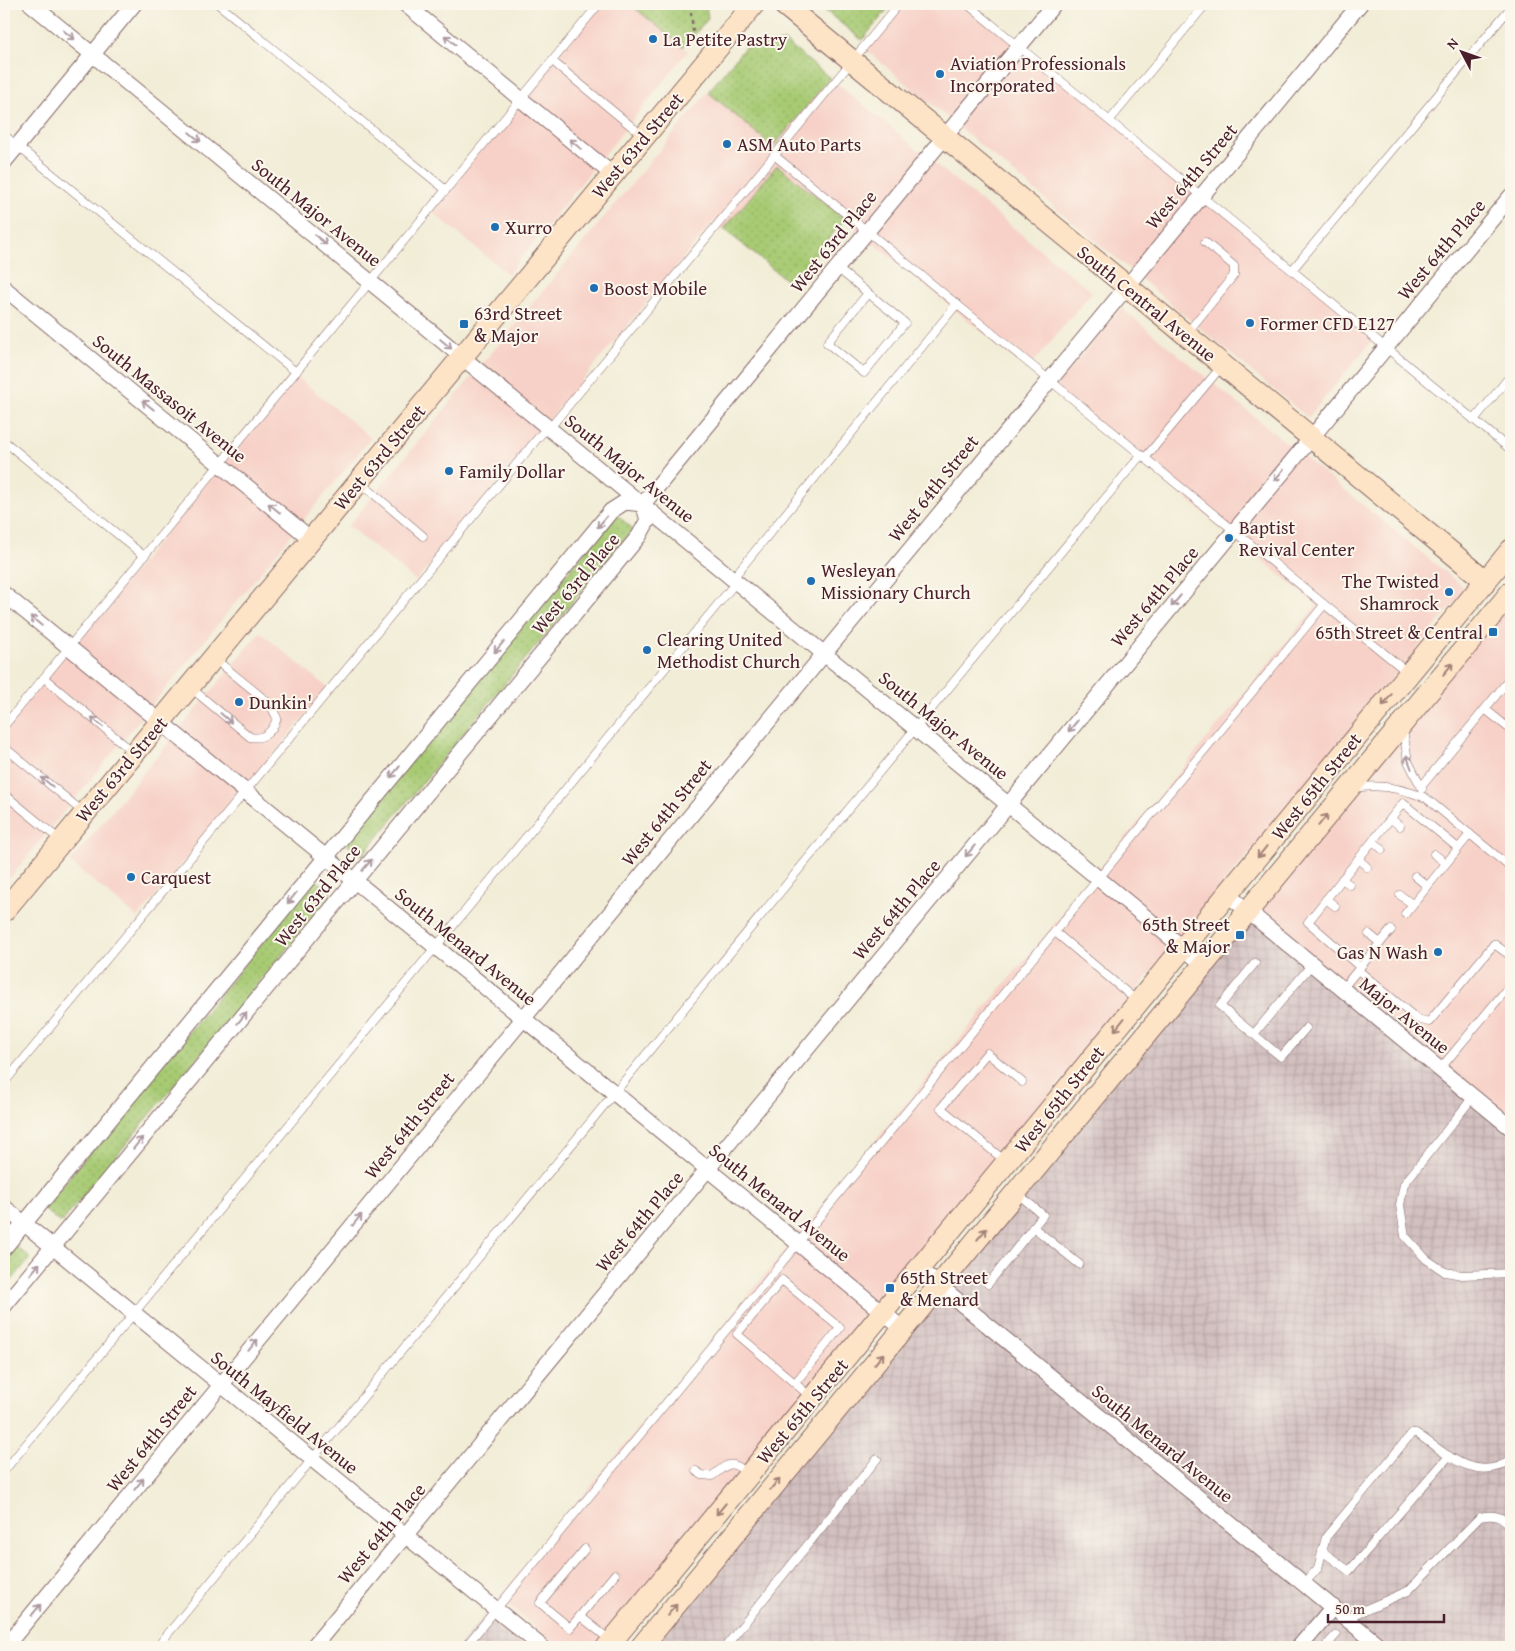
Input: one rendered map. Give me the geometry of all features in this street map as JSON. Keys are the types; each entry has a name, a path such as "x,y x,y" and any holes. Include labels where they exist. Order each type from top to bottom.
{"street":[{"name":"South Major Avenue","path":"31,4 1204,964"},
{"path":"4,162 134,4"},
{"path":"405,4 613,175"},
{"name":"West 63rd Street","path":"5,906 61,842 754,4"},
{"name":"South Central Avenue","path":"783,4 1486,582 1510,598"},
{"name":"West 63rd Place","path":"643,504 1054,4"},
{"name":"West 64th Street","path":"5,1647 1201,194 1360,4"},
{"name":"West 64th Place","path":"313,1647 1310,437 1511,196"},
{"name":"South Massasoit Avenue","path":"4,288 311,539"},
{"name":"West 63rd Place","path":"4,1248 611,511 625,502 643,504"},
{"name":"West 63rd Place","path":"4,1306 640,536 648,520 643,504"},
{"name":"West 65th Street","path":"609,1644 1511,550"},
{"name":"South Menard Avenue","path":"4,594 903,1329"},
{"name":"West 65th Street","path":"641,1647 1348,790 1510,598"},
{"name":"Major Avenue","path":"1227,894 1511,1128"},
{"name":"South Mayfield Avenue","path":"4,1207 542,1647"},
{"name":"South Menard Avenue","path":"919,1269 1381,1647"},
{"path":"1299,1647 1333,1607"}],"lane":[{"path":"218,4 446,190"},
{"path":"4,1083 899,4"},
{"path":"967,4 1387,346 1511,450"},
{"path":"1110,120 1206,4"},
{"path":"4,726 521,99 596,5"},
{"path":"1293,270 1511,7"},
{"path":"557,65 644,137"},
{"path":"4,135 296,372"},
{"path":"774,155 1408,674"},
{"path":"1185,334 1234,275 1234,266 1205,242"},
{"path":"837,268 868,293 905,323 864,373 827,343 868,293"},
{"path":"4,1471 435,947 957,304"},
{"path":"157,1647 916,728 1143,456 1222,365"},
{"path":"1474,420 1511,375"},
{"path":"4,441 144,556"},
{"path":"359,482 423,536"},
{"path":"465,1647 740,1311 1324,605"},
{"path":"189,687 250,737 263,737 275,725 277,718 270,704 213,658"},
{"path":"44,678 134,753"},
{"path":"1421,787 1507,682 1511,681"},
{"path":"1485,708 1511,730"},
{"path":"1404,723 1403,738 1408,761 1426,798"},
{"path":"4,747 85,813"},
{"path":"1348,790 1360,787 1387,787 1412,792 1426,798 1511,868"},
{"path":"1412,792 1308,922 1417,1019 1429,1022 1494,944 1511,956"},
{"path":"4,794 61,842"},
{"path":"1403,803 1458,848"},
{"path":"1391,819 1400,826"},
{"path":"1405,914 1470,834"},
{"path":"1373,841 1382,849"},
{"path":"1434,854 1446,864"},
{"path":"1358,859 1367,867"},
{"path":"1415,876 1427,886"},
{"path":"1342,879 1350,885"},
{"path":"1400,895 1412,904"},
{"path":"1326,899 1335,906"},
{"path":"1342,989 1391,930"},
{"path":"1055,932 1138,1002"},
{"path":"1369,934 1380,943"},
{"path":"1255,963 1220,1006 1282,1057 1306,1028"},
{"path":"1254,1034 1312,964"},
{"path":"1440,1069 1511,984"},
{"path":"1007,1162 941,1108 987,1053 1022,1082"},
{"path":"1473,1096 1404,1184 1400,1205 1405,1236 1426,1259 1444,1272 1462,1274 1511,1273"},
{"path":"988,1284 1043,1215 1016,1192"},
{"path":"1033,1228 1079,1264"},
{"path":"795,1383 840,1328 782,1280 737,1334 795,1383 813,1398"},
{"path":"740,1311 749,1319"},
{"path":"1304,1584 1318,1568 1326,1537 1412,1433 1416,1433 1458,1462 1478,1469 1492,1470 1511,1460"},
{"path":"1322,1551 1349,1571 1449,1456"},
{"path":"724,1647 877,1459"},
{"path":"696,1471 702,1475 712,1476 726,1466 736,1464 750,1474"},
{"path":"1346,1618 1408,1591 1480,1517 1494,1515 1504,1519 1511,1526"},
{"path":"584,1549 540,1603 570,1628 615,1574"},
{"path":"580,1616 609,1644"},
{"path":"1325,1647 1336,1635"}],"path":[{"path":"690,4 694,39"}],"shaded area":[{"path":"599,4 630,4 688,51 508,274 431,211"},
{"path":"904,4 970,4 1375,337 1308,418 866,50"},
{"path":"830,78 1092,292 1028,369 777,165 724,229 714,221 416,581 348,526 708,92 773,147"},
{"path":"1121,308 1466,589 596,1647 559,1647 499,1598 1317,605 1053,390"},
{"path":"295,375 371,438 4,885 4,730"},
{"path":"1511,600 1511,1117 1248,904"},
{"path":"260,632 328,688 138,918 70,862"},
{"path":"1248,904 1511,1117 1511,1647 640,1647"},
{"path":"486,1615 525,1647 459,1647"}],"green space":[{"path":"630,4 706,4 708,19 683,47"},
{"path":"822,4 892,4 862,40 822,8"},
{"path":"785,42 830,78 773,147 708,92 746,46"},
{"path":"777,165 845,219 791,284 724,229"},
{"path":"616,514 633,529 362,856 344,842"},
{"path":"315,879 332,894 61,1223 43,1209"},
{"path":"14,1245 30,1258 4,1290 4,1258"}],"place":[{"name":"La Petite Pastry","path":"653,39"},
{"name":"Aviation Professionals Incorporated","path":"940,74"},
{"name":"ASM Auto Parts","path":"727,144"},
{"name":"Xurro","path":"495,227"},
{"name":"Boost Mobile","path":"594,288"},
{"name":"Former CFD E127","path":"1250,323"},
{"name":"63rd Street & Major","path":"464,324"},
{"name":"Family Dollar","path":"449,471"},
{"name":"Baptist Revival Center","path":"1229,538"},
{"name":"Wesleyan Missionary Church","path":"811,581"},
{"name":"The Twisted Shamrock","path":"1449,592"},
{"name":"65th Street & Central","path":"1493,632"},
{"name":"Clearing United Methodist Church","path":"647,650"},
{"name":"Dunkin'","path":"239,702"},
{"name":"Carquest","path":"131,877"},
{"name":"65th Street & Major","path":"1240,935"},
{"name":"Gas N Wash","path":"1438,952"},
{"name":"65th Street & Menard","path":"890,1288"}]}
